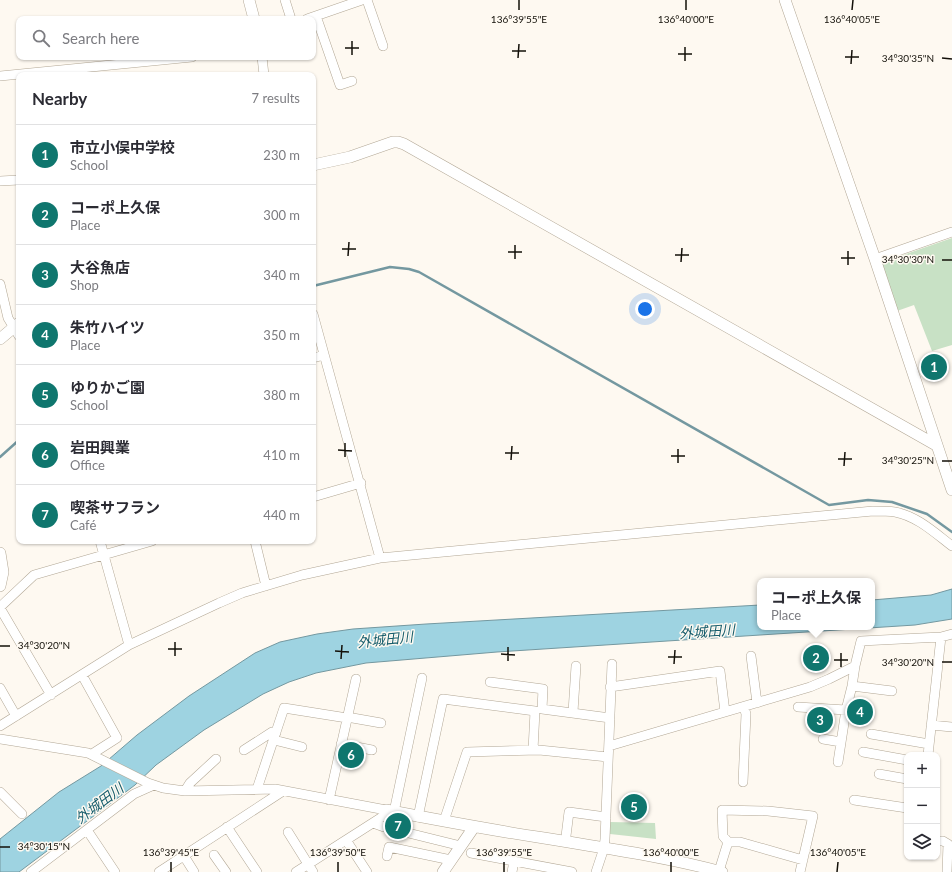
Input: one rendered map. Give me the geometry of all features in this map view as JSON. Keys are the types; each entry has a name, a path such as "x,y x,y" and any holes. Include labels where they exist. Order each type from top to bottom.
{"street":[{"path":"249,0 253,16"},
{"path":"286,0 291,16"},
{"path":"315,16 336,4 362,0"},
{"path":"367,0 383,46"},
{"path":"785,0 875,259 952,490"},
{"path":"316,30 340,85 352,81"},
{"path":"53,72 133,60"},
{"path":"262,60 264,72"},
{"path":"0,76 16,75"},
{"path":"316,164 350,156 394,142 404,144 936,445"},
{"path":"0,181 16,180"},
{"path":"875,259 952,232"},
{"path":"0,284 8,318 16,328"},
{"path":"316,325 361,483 380,558"},
{"path":"0,339 16,330"},
{"path":"316,357 324,355"},
{"path":"316,496 361,483"},
{"path":"0,726 129,645 242,593 330,568 380,558 873,511 896,512 907,516 932,530 952,546"},
{"path":"101,544 129,645"},
{"path":"51,695 0,607 34,574 141,544"},
{"path":"255,544 266,586"},
{"path":"0,553 3,572 0,586"},
{"path":"838,762 846,710 861,641 941,637 952,634"},
{"path":"928,752 941,637"},
{"path":"751,656 757,703"},
{"path":"596,872 604,848 612,664"},
{"path":"573,712 576,666"},
{"path":"609,746 810,687 855,666"},
{"path":"610,687 720,671 725,712"},
{"path":"82,675 118,738 95,755"},
{"path":"296,872 311,868 346,840 390,811 422,678"},
{"path":"329,800 356,679"},
{"path":"490,682 543,689 542,709 610,718"},
{"path":"852,686 892,691"},
{"path":"0,688 16,716"},
{"path":"418,817 443,699 535,712 533,750"},
{"path":"743,782 746,714 744,707"},
{"path":"798,707 846,710"},
{"path":"257,789 284,708 381,723"},
{"path":"931,725 952,727"},
{"path":"244,750 272,732 275,736 302,747"},
{"path":"871,734 929,744"},
{"path":"0,739 95,755 151,784 185,791 275,789 474,828 678,860 721,872 728,842"},
{"path":"823,739 841,742"},
{"path":"342,744 372,750"},
{"path":"444,821 467,752 533,750 608,757"},
{"path":"863,752 904,759"},
{"path":"185,791 190,783 216,759"},
{"path":"879,774 904,779"},
{"path":"31,872 134,794 151,784"},
{"path":"159,872 283,791"},
{"path":"0,792 22,814"},
{"path":"854,800 904,808"},
{"path":"728,842 723,836 722,810 768,811 813,816 800,872"},
{"path":"566,836 569,812 606,817"},
{"path":"373,823 384,828 461,846"},
{"path":"227,827 257,872"},
{"path":"443,872 474,828"},
{"path":"87,830 115,872"},
{"path":"288,832 311,868"},
{"path":"346,840 367,872"},
{"path":"728,842 740,842 803,860"},
{"path":"940,842 950,843 947,872"},
{"path":"387,856 390,847 451,860"},
{"path":"471,853 572,872"},
{"path":"214,855 226,872"},
{"path":"184,856 194,872"},
{"path":"512,872 514,861"}],"green space":[{"path":"952,238 952,345 932,351 914,305 897,311 882,265 883,262"},
{"path":"610,822 655,823 656,839 610,834"}],"water":[{"path":"952,589 952,619 915,625 875,628 875,600 931,595"},
{"name":"外城田川","path":"757,605 757,630 838,630 497,652 366,663 316,673 289,682 263,694 204,730 156,765 135,785 19,872 0,872 0,839 59,792 101,766 137,735 189,696 255,653 280,642 317,634 353,629"}],"waterway":[{"path":"316,285 390,267 409,269 419,272 829,505 868,500 892,502 927,514 952,532"},
{"path":"0,457 16,443"}],"place":[{"name":"市立小俣中学校","path":"934,367"},
{"name":"コーポ上久保","path":"816,658"},
{"name":"朱竹ハイツ","path":"860,712"},
{"name":"大谷魚店","path":"820,720"},
{"name":"岩田興業","path":"351,755"},
{"name":"ゆりかご園","path":"634,807"},
{"name":"喫茶サフラン","path":"398,826"}]}
